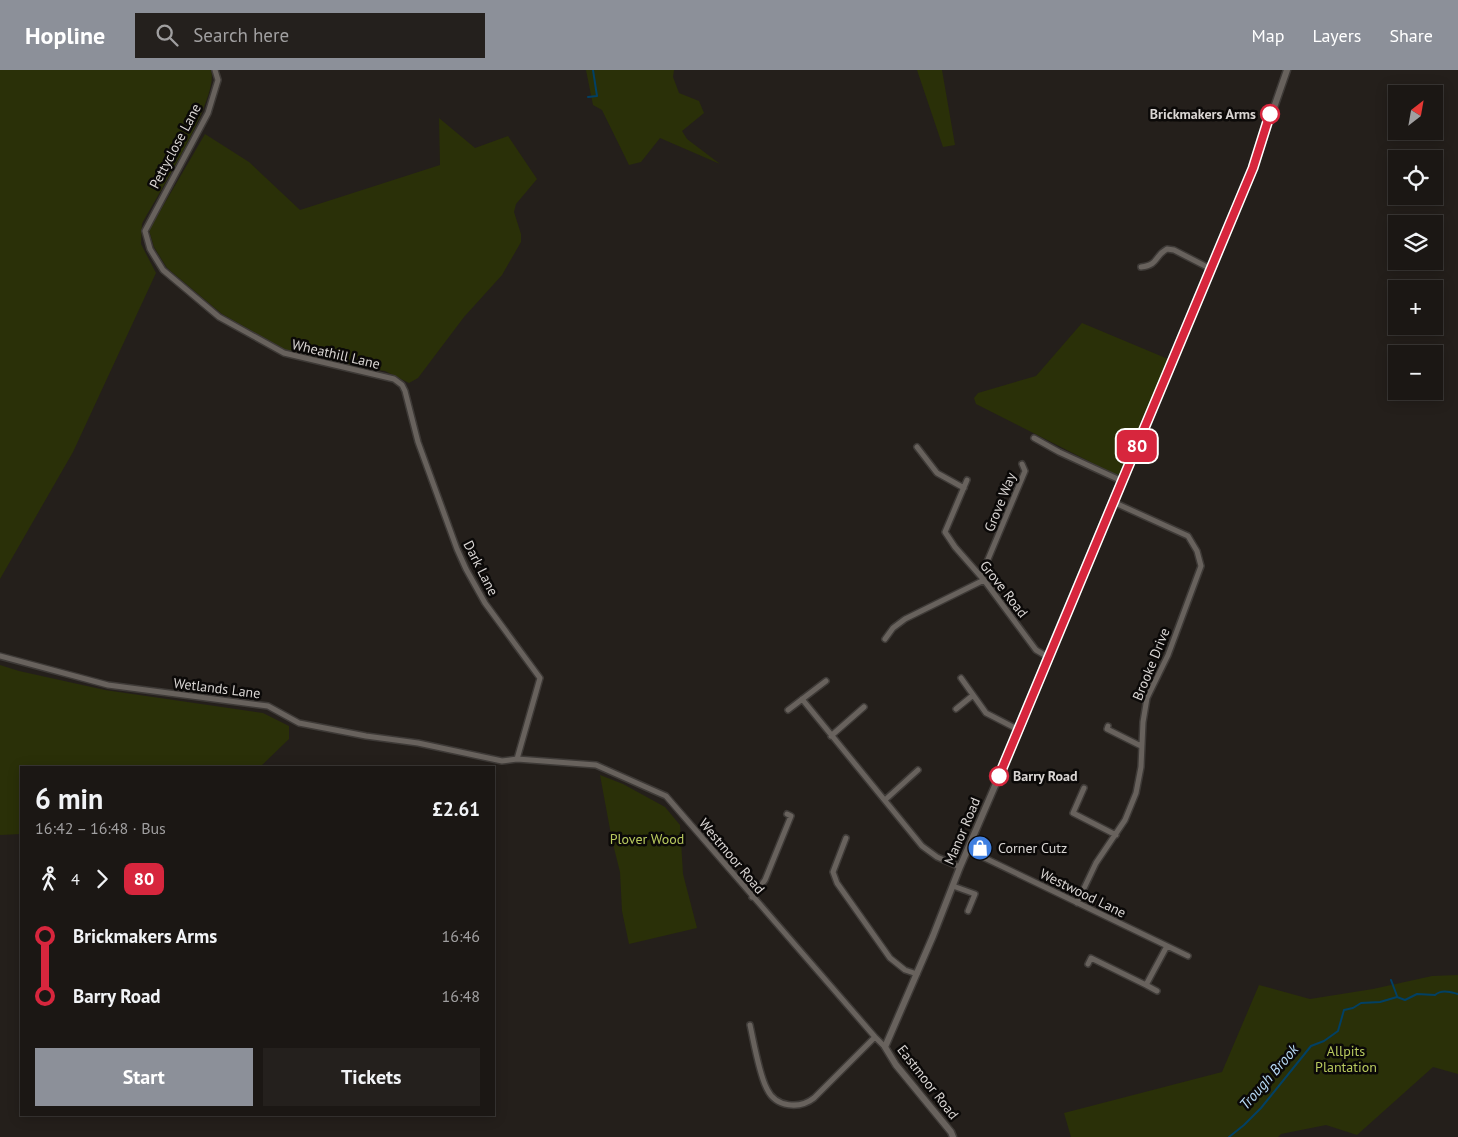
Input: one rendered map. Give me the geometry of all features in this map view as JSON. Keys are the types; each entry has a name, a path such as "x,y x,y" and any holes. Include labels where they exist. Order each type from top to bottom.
{"street":[{"name":"Pettyclose Lane","path":"144,231 208,113 218,80 215,70"},
{"name":"Manor Road","path":"885,1047 1253,168 1287,70"},
{"name":"Wheathill Lane","path":"144,231 150,249 163,270 219,317 284,354 394,379"},
{"path":"1141,267 1150,266 1155,263 1161,252 1167,249 1174,250 1211,269"},
{"name":"Dark Lane","path":"394,379 402,385 405,391 418,442 466,569 485,603 540,678 517,760"},
{"path":"1034,438 1059,452 1122,481"},
{"path":"917,447 937,473 964,488 967,480"},
{"name":"Grove Way","path":"983,578 1025,471 1022,464"},
{"name":"Grove Road","path":"964,488 945,532 955,547 983,578 1036,650 1048,657"},
{"name":"Brooke Drive","path":"1077,903 1096,863 1125,820 1136,793 1141,767 1143,722 1147,698 1168,655 1201,566 1197,551 1188,536 1113,502"},
{"path":"885,640 893,628 905,619 983,578"},
{"name":"Wetlands Lane","path":"0,656 108,685 268,706 299,723 366,736 418,743 502,761 517,760"},
{"path":"961,678 972,696 986,713 1019,730"},
{"path":"788,710 826,681"},
{"path":"956,709 972,696"},
{"path":"802,699 922,846 937,857 960,867"},
{"path":"831,736 864,707"},
{"path":"1108,726 1107,729 1141,746"},
{"name":"Westmoor Road","path":"517,760 596,765 666,796 752,897 885,1047"},
{"path":"885,800 918,770"},
{"path":"1084,788 1073,813 1116,835"},
{"path":"752,897 765,880 791,816 787,814"},
{"path":"846,838 834,872 837,883 890,958 905,970 917,974"},
{"name":"Westwood Lane","path":"968,850 1188,956"},
{"path":"953,886 975,894 968,911"},
{"path":"1146,985 1167,946"},
{"path":"1088,964 1091,958 1157,991"},
{"path":"750,1025 768,1091 779,1101 793,1106 814,1098 875,1037"},
{"name":"Eastmoor Road","path":"885,1047 896,1065 952,1134"}],"green space":[{"path":"0,70 211,70 211,83 206,102 197,123 142,224 141,244 156,273 73,452 0,579"},
{"path":"586,70 674,70 673,77 679,93 699,101 704,113 682,131 687,139 720,164 660,138 641,162 629,165 602,110 593,105"},
{"path":"917,70 942,70 955,145 943,147"},
{"path":"439,118 475,148 508,136 537,179 516,204 514,212 521,234 521,242 502,275 464,317 418,378 409,383 385,371 356,367 286,350 222,314 167,268 154,247 149,230 205,134 249,162 300,210 440,165"},
{"path":"1082,323 1168,359 1120,474 1116,475 976,404 974,398 978,393 1036,376"},
{"path":"0,665 105,690 263,713 289,726 289,739 261,766 20,766 20,834 0,835"},
{"name":"Plover Wood","path":"600,775 623,784 665,807 680,825 683,874 697,928 629,944 622,911 620,872"},
{"name":"Allpits Plantation","path":"1458,975 1458,1074 1433,1067 1357,1135 1326,1125 1281,1134 1278,1137 1071,1137 1064,1113 1222,1072 1259,985 1310,999 1373,989 1432,976"}],"waterway":[{"path":"588,97 597,96 593,70"},
{"path":"1391,980 1397,996"},
{"name":"Trough Brook","path":"1229,1137 1261,1108 1311,1046 1324,1041 1338,1031 1344,1010 1353,1008 1361,1003 1380,1002 1397,997 1405,1000 1417,994 1435,995 1440,992 1458,994"}],"bus line":[{"name":"80","path":"999,776 1253,168 1270,114"}],"place":[{"name":"Brickmakers Arms","path":"1270,114"},
{"name":"Barry Road","path":"999,776"},
{"name":"Corner Cutz","path":"980,848"}]}
